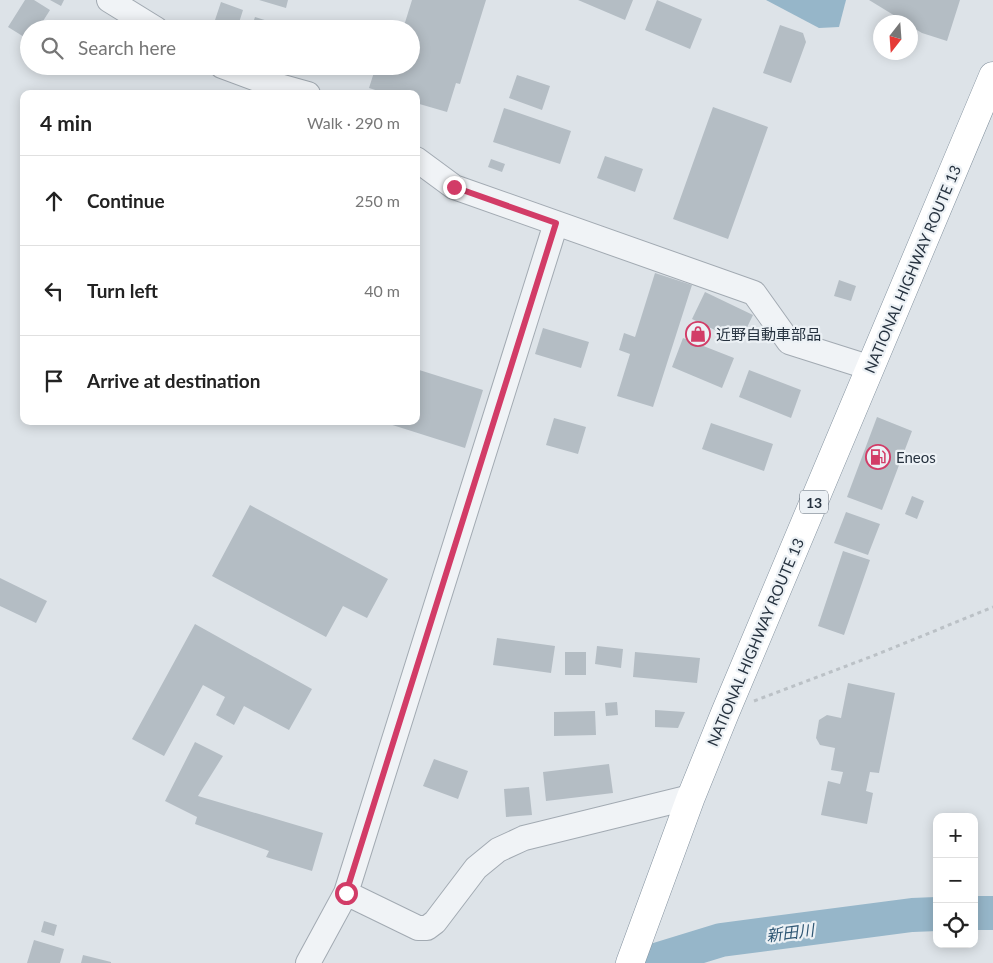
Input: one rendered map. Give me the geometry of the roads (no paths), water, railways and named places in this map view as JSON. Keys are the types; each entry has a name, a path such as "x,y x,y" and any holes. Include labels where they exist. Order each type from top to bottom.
{"highway":[{"name":"NATIONAL HIGHWAY ROUTE 13","path":"630,963 691,797 725,713 993,76"}],"street":[{"path":"108,0 141,20"},
{"path":"246,75 294,90"},
{"path":"420,162 454,187 754,293 789,342 870,368"},
{"path":"308,963 346,893 556,223"},
{"path":"346,893 418,928 427,928 435,922 476,868 498,850 524,838 691,797"}],"water":[{"path":"766,0 846,0 839,27 819,28"}],"waterway":[{"name":"新田川","path":"978,913 993,913"},
{"name":"新田川","path":"646,963 721,940 912,915 933,914"}],"place":[{"name":"近野自動車部品","path":"698,334"},
{"name":"Eneos","path":"878,457"}]}
